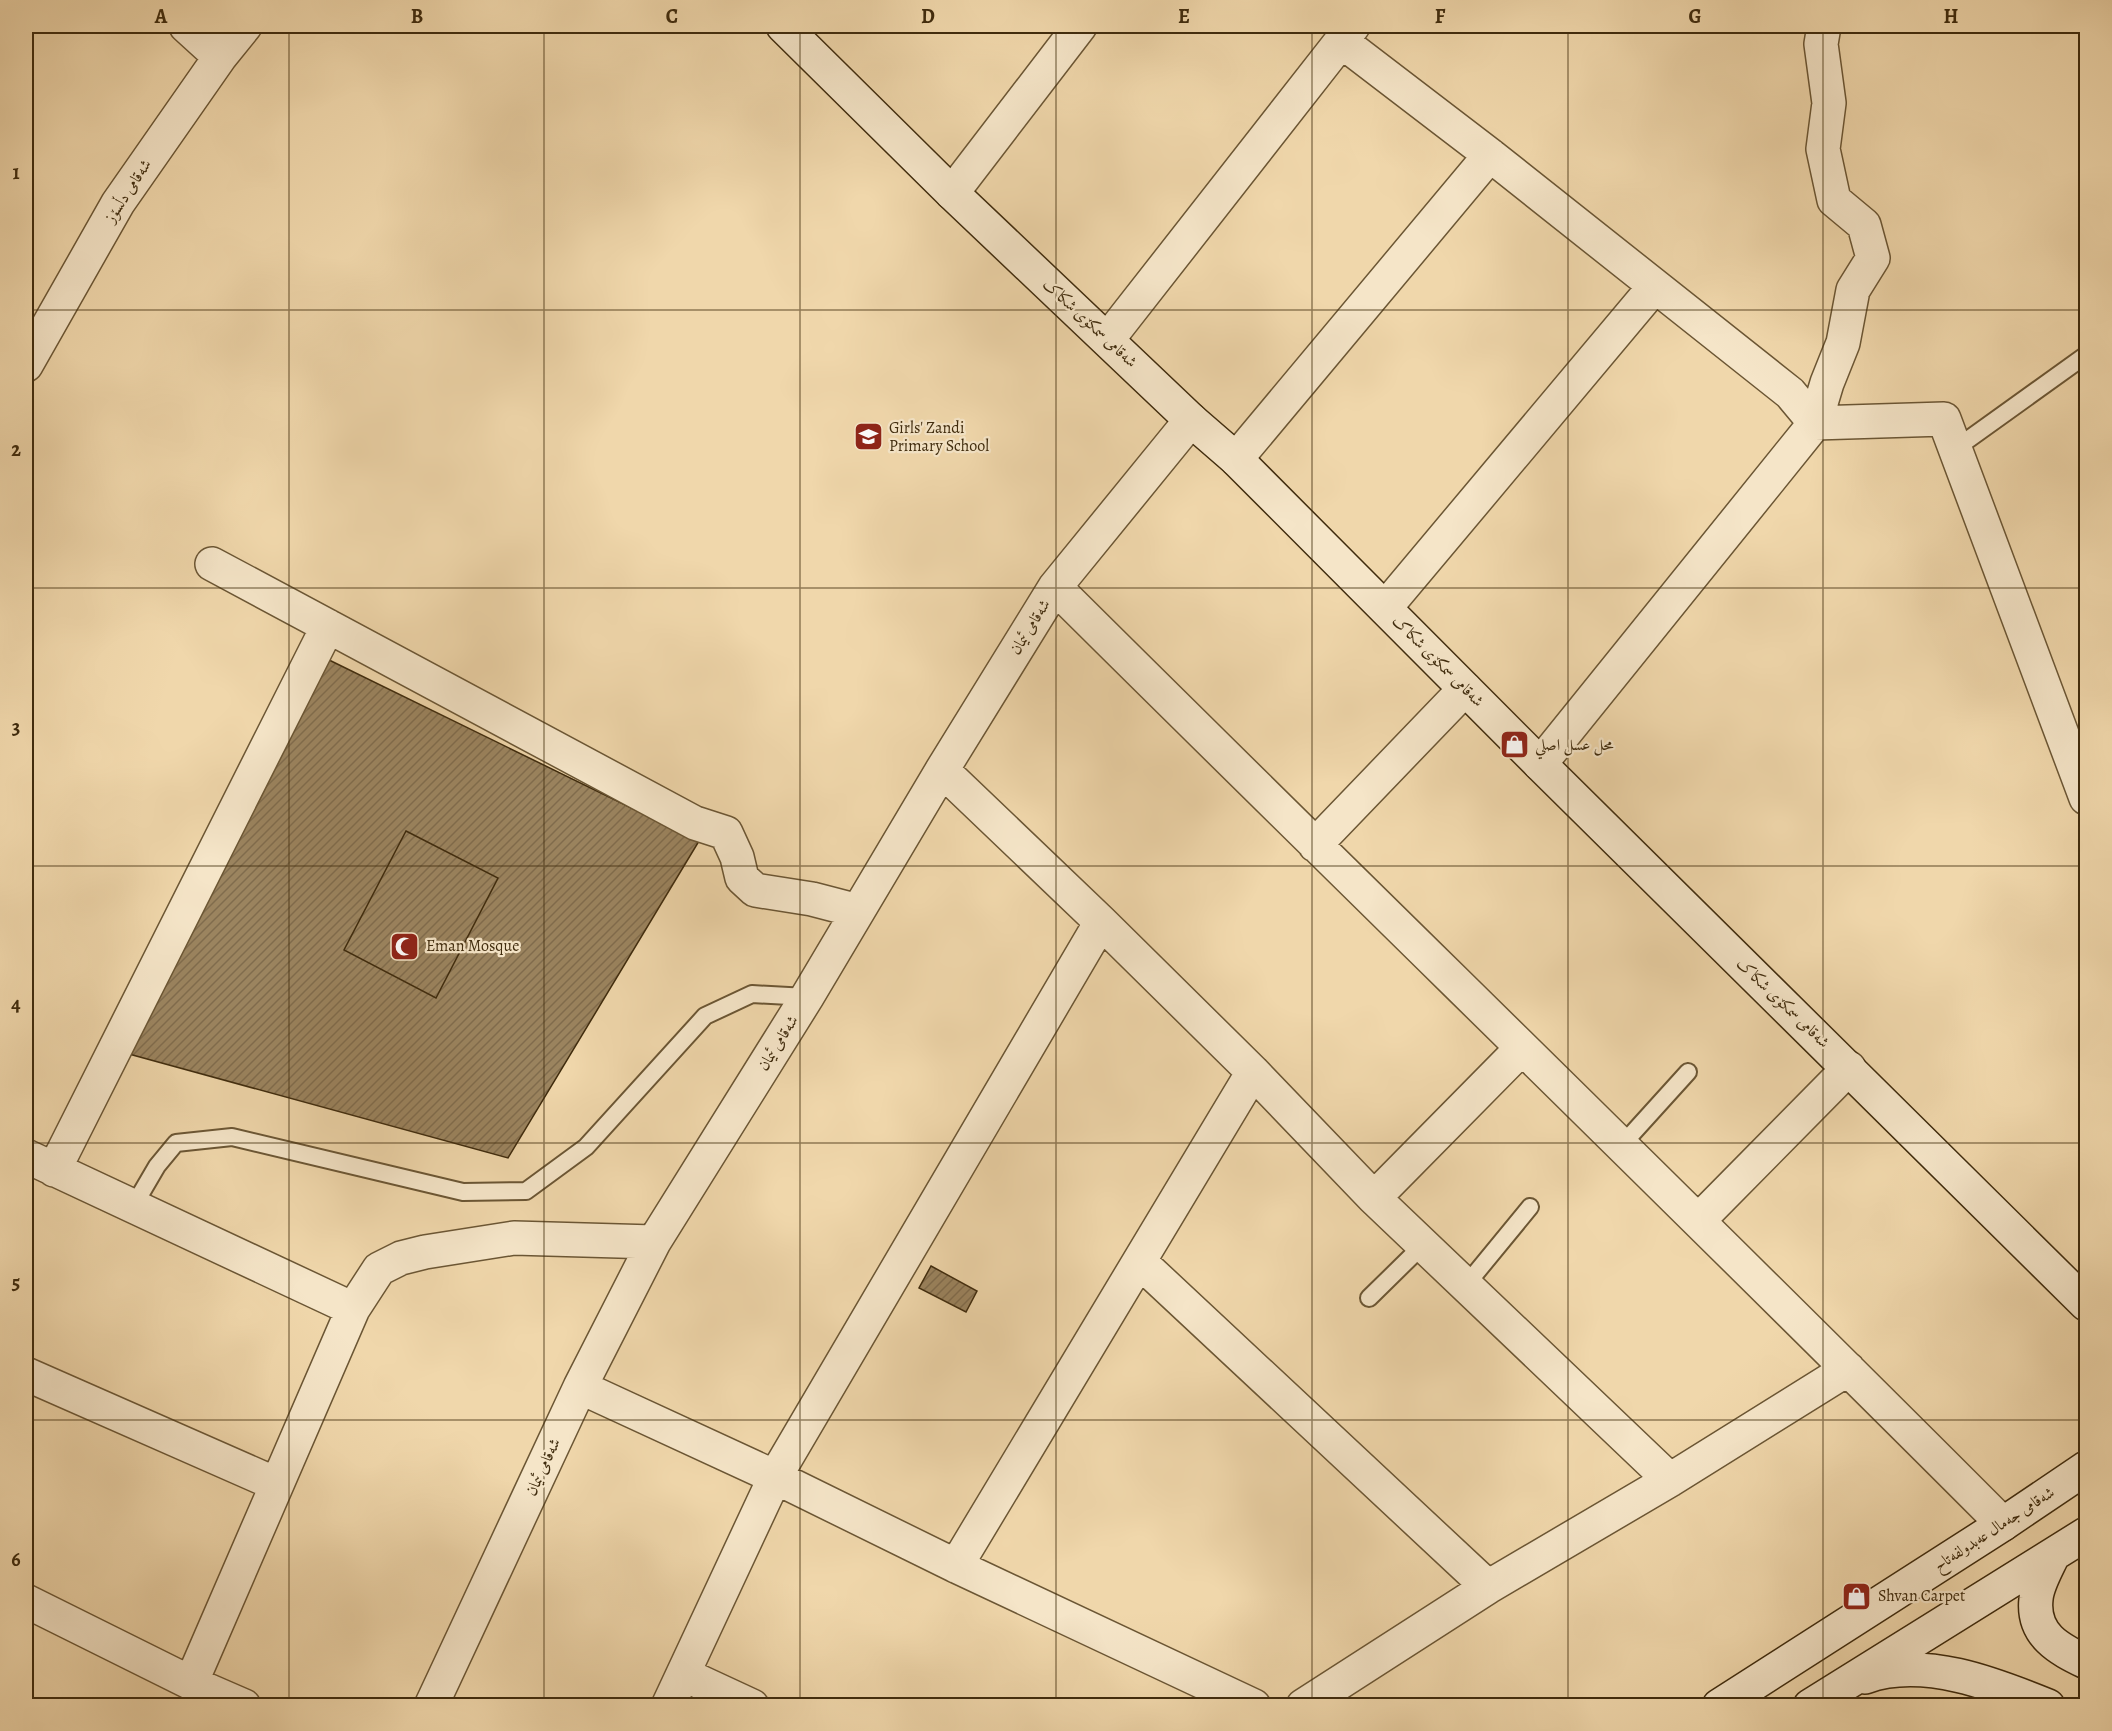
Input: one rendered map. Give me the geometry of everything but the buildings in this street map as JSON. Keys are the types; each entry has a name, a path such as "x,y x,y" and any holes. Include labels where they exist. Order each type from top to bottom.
{"street":[{"path":"186,26 220,57"},
{"name":"شەقامی دڵسۆز","path":"26,365 118,203 220,57 245,26"},
{"name":"شەقامی سمکۆی شکاک","path":"783,26 952,193 1191,420 1236,459 1540,764 2086,1304"},
{"path":"952,193 1080,26"},
{"path":"1540,764 1815,423 1827,383 1843,343 1853,290 1873,258 1864,225 1834,200 1823,149 1828,103 1821,44 1824,26"},
{"path":"1108,339 1347,33 1490,155 1790,393 1815,423"},
{"path":"1236,459 1490,155"},
{"path":"1385,608 1655,286"},
{"path":"1815,423 1944,419 2086,798"},
{"name":"شەقامی ئیمان","path":"431,1706 580,1387 654,1242 807,997 942,770 1055,587 1191,420"},
{"path":"212,564 695,823 726,832 737,857 742,878 755,890 812,899 858,911"},
{"path":"1055,587 2003,1524"},
{"path":"328,626 40,1163 353,1309"},
{"path":"1315,845 1465,689"},
{"path":"942,770 1253,1072 1374,1198 1670,1480"},
{"path":"668,1706 776,1478 1101,922"},
{"path":"1374,1198 1521,1049"},
{"path":"1698,1221 1849,1068"},
{"path":"956,1566 1253,1072"},
{"path":"191,1683 353,1309 379,1269 400,1258 425,1252 514,1238 654,1242"},
{"path":"1140,1262 1488,1587"},
{"path":"1303,1706 1488,1587 1670,1480 1848,1369"},
{"path":"26,1374 276,1484"},
{"path":"580,1387 1254,1706"},
{"name":"شەقامی جەمال عەبدولفەتاح","path":"1719,1706 2003,1524 2086,1468"},
{"path":"1810,1706 2086,1534"},
{"path":"2053,1555 2036,1598 2037,1618 2044,1636 2064,1651 2086,1662"},
{"path":"26,1601 191,1683 244,1706"},
{"path":"1843,1684 1877,1672 1905,1670 1938,1672 1967,1677 2048,1706"},
{"path":"683,1674 752,1706"}],"lane":[{"path":"1955,449 2086,355"},
{"path":"134,1206 157,1166 176,1143 232,1137 463,1192 526,1191 586,1147 705,1016 752,994 807,997"},
{"path":"1621,1146 1688,1072"},
{"path":"1466,1286 1530,1207"},
{"path":"1369,1298 1423,1245"}],"place":[{"name":"Girls' Zandi Primary School","path":"868,437"},
{"name":"محل عسل اصلي","path":"1514,745"},
{"name":"Eman Mosque","path":"405,946"},
{"name":"Shvan Carpet","path":"1857,1596"}]}
